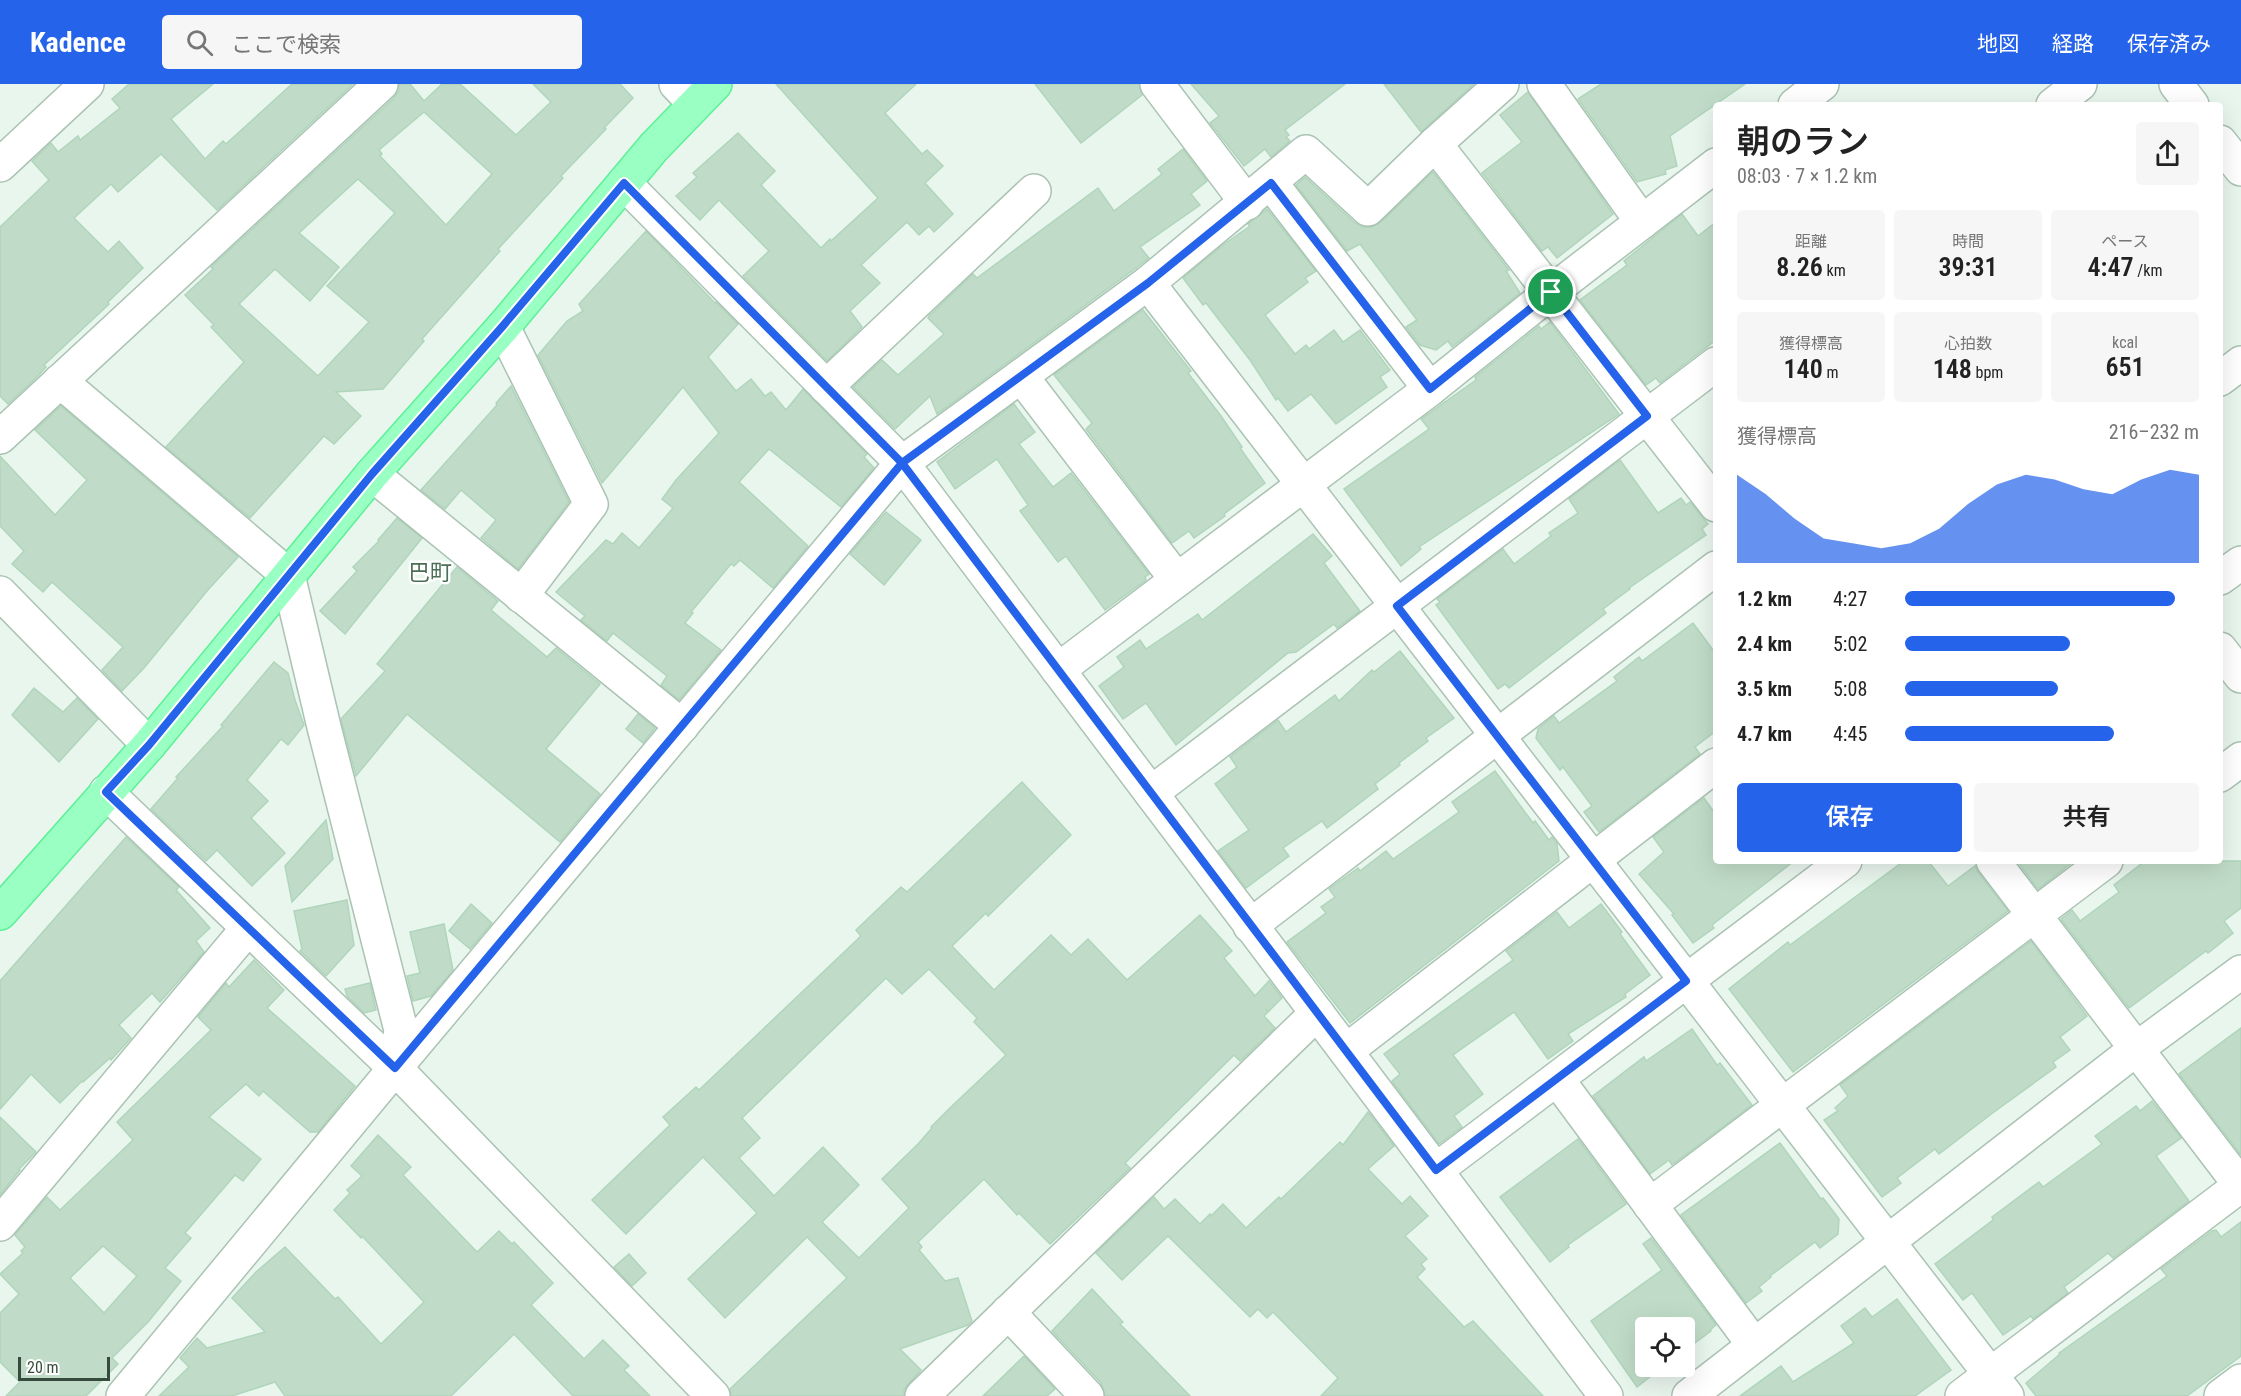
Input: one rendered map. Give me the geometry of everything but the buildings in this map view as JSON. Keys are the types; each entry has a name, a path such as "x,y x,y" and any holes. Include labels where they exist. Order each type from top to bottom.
{"main road":[{"path":"0,913 149,745 372,474 502,327 624,183 695,91"}],"street":[{"path":"0,165 87,84"},
{"path":"0,437 381,84"},
{"path":"1157,84 1259,193 1430,389"},
{"path":"123,1396 902,463 1148,283 1306,152 1368,209 1502,84"},
{"path":"1544,84 1641,222"},
{"path":"2057,102 2080,84"},
{"path":"2176,84 2190,102"},
{"path":"1436,144 1713,501"},
{"path":"2223,146 2241,169 2223,183"},
{"path":"1058,670 1430,389 1713,167"},
{"path":"624,183 902,463 1606,1396"},
{"path":"826,387 1034,191"},
{"path":"1148,283 1999,1385"},
{"path":"502,327 591,504 521,596"},
{"path":"2223,377 2241,363"},
{"path":"1151,793 1713,366"},
{"path":"1021,376 1177,580"},
{"path":"60,381 288,575 401,1030 395,1068"},
{"path":"372,474 682,726"},
{"path":"2223,576 2241,563"},
{"path":"1250,926 1713,570"},
{"path":"0,593 149,745"},
{"path":"2223,653 2241,676"},
{"path":"2223,773 2241,759"},
{"path":"1346,1051 1713,767"},
{"path":"106,792 395,1068 713,1396"},
{"path":"1436,1170 1841,864"},
{"path":"1962,1396 1999,1385 2241,1186 1995,864"},
{"path":"1650,1205 2102,864"},
{"path":"0,1224 248,928"},
{"path":"1689,1396 2135,1050 2241,972"},
{"path":"922,1396 1317,1013"},
{"path":"1557,1079 1754,1345"},
{"path":"1008,1312 1087,1396"},
{"path":"2221,1396 2241,1381"}],"district":[{"name":"巴町","path":"430,572"}],"route":[{"path":"1551,292 1430,389 1271,183 1148,283 902,463 395,1068 106,792 149,745 372,474 502,327 624,183 902,463 1436,1170 1686,981 1397,606 1647,416 1551,292"}]}
